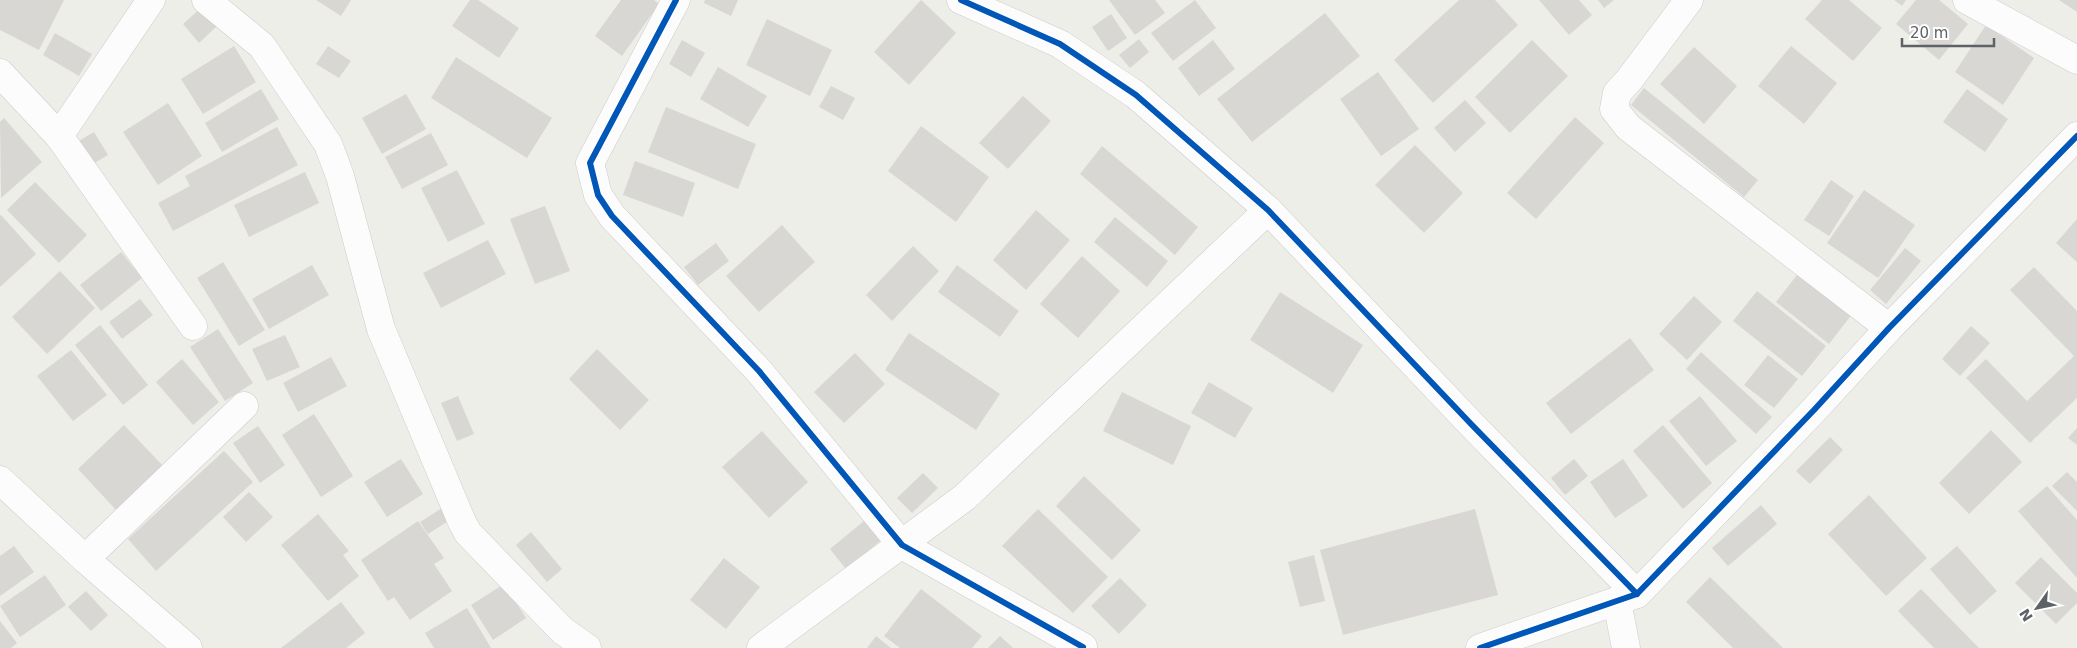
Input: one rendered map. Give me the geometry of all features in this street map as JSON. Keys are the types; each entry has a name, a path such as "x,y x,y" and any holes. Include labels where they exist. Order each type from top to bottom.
{"street":[{"path":"59,136 150,0"},
{"path":"206,0 262,46 328,144 340,176 375,310 468,533 563,631 587,648"},
{"path":"676,0 590,163 598,195 612,216 759,371 902,545 1083,647"},
{"path":"961,0 1060,44 1136,95 1268,210 1472,425 1627,598 1626,648"},
{"path":"1689,0 1629,80 1617,92 1614,109 1628,127 1889,328"},
{"path":"1967,0 2077,60"},
{"path":"0,74 59,136 193,326"},
{"path":"1480,648 1627,598 1814,410 1889,328 2077,136"},
{"path":"761,648 965,497 1268,210"},
{"path":"85,559 244,406"},
{"path":"0,480 85,559 188,648"}],"building":[{"path":"0,0 64,0 39,50 0,30"},
{"path":"316,0 351,0 341,16"},
{"path":"470,0 478,0 519,28 499,58 452,26"},
{"path":"621,0 654,0 659,4 622,56 595,36"},
{"path":"705,0 738,0 731,16 704,3"},
{"path":"921,0 956,33 909,85 874,52"},
{"path":"1109,0 1155,0 1165,13 1135,35"},
{"path":"1195,0 1216,28 1173,61 1151,33"},
{"path":"1459,0 1495,0 1518,25 1433,103 1394,60"},
{"path":"1539,0 1579,0 1592,15 1569,35"},
{"path":"1598,0 1614,0 1604,8"},
{"path":"1822,0 1849,0 1882,28 1853,61 1805,19"},
{"path":"1894,0 1906,0 1902,6"},
{"path":"1916,0 1939,0 1968,24 1939,60 1896,24"},
{"path":"2059,0 2077,0 2077,12"},
{"path":"201,8 217,26 199,43 183,24"},
{"path":"1325,13 1360,56 1252,142 1217,99"},
{"path":"1111,14 1127,38 1108,51 1092,27"},
{"path":"767,19 832,50 810,96 746,65"},
{"path":"1986,25 2034,58 2003,105 1955,72"},
{"path":"55,33 92,54 79,76 43,55"},
{"path":"1139,39 1149,52 1130,68 1119,55"},
{"path":"682,40 705,53 691,77 669,64"},
{"path":"1213,40 1235,69 1199,96 1178,68"},
{"path":"1532,40 1568,76 1510,133 1475,97"},
{"path":"234,46 256,82 203,114 181,79"},
{"path":"328,46 351,61 339,78 316,64"},
{"path":"1791,46 1837,83 1804,124 1758,86"},
{"path":"1694,47 1737,86 1704,124 1660,84"},
{"path":"456,57 552,118 527,158 431,98"},
{"path":"718,67 767,96 748,127 700,99"},
{"path":"1378,72 1419,129 1381,156 1340,99"},
{"path":"831,86 855,98 843,120 819,107"},
{"path":"1644,88 1758,180 1744,197 1631,105"},
{"path":"261,89 279,119 222,152 205,123"},
{"path":"1967,89 2008,119 1985,152 1943,122"},
{"path":"406,94 426,129 382,154 362,118"},
{"path":"1023,96 1051,121 1008,169 979,143"},
{"path":"1465,100 1486,123 1455,152 1434,128"},
{"path":"168,103 202,156 158,185 123,132"},
{"path":"666,107 756,144 738,189 648,152"},
{"path":"1575,117 1604,143 1536,219 1507,193"},
{"path":"4,118 42,162 1,198 0,122"},
{"path":"921,126 989,177 956,222 888,171"},
{"path":"277,127 298,165 173,231 158,203 190,186 185,176"},
{"path":"94,132 108,155 91,165 77,142"},
{"path":"431,133 448,165 402,189 385,157"},
{"path":"1415,145 1463,193 1424,233 1375,185"},
{"path":"1102,146 1198,227 1175,255 1080,174"},
{"path":"635,161 695,183 683,217 623,195"},
{"path":"457,170 485,224 448,242 421,188"},
{"path":"305,172 319,203 249,237 234,205"},
{"path":"1831,180 1854,196 1829,236 1804,220"},
{"path":"35,182 87,235 59,263 7,210"},
{"path":"1864,190 1915,225 1878,278 1827,243"},
{"path":"545,206 570,271 535,284 510,219"},
{"path":"1036,210 1070,240 1026,290 993,260"},
{"path":"0,216 36,254 0,287"},
{"path":"1115,217 1168,261 1147,287 1094,242"},
{"path":"2077,219 2077,262 2056,243"},
{"path":"782,225 815,262 759,312 726,276"},
{"path":"488,240 506,274 441,308 423,273"},
{"path":"716,243 729,261 698,285 684,267"},
{"path":"913,246 939,271 892,321 866,295"},
{"path":"1905,248 1921,261 1886,304 1870,290"},
{"path":"121,252 142,278 101,311 80,285"},
{"path":"1082,256 1120,291 1078,338 1040,304"},
{"path":"223,262 265,330 239,346 197,278"},
{"path":"312,265 329,295 269,329 252,299"},
{"path":"957,265 1019,311 1000,337 938,292"},
{"path":"2034,267 2077,311 2077,398 2030,443 1966,378 1986,359 2027,401 2074,356 2010,290"},
{"path":"60,271 95,308 47,354 12,317"},
{"path":"1800,271 1853,313 1829,344 1776,302"},
{"path":"1757,291 1826,346 1802,376 1733,321"},
{"path":"1280,292 1363,345 1333,393 1250,340"},
{"path":"1694,296 1722,322 1687,360 1659,334"},
{"path":"140,299 153,315 122,339 109,322"},
{"path":"100,325 148,385 123,405 75,345"},
{"path":"1971,326 1990,343 1960,376 1942,359"},
{"path":"218,329 253,383 225,401 190,347"},
{"path":"909,333 1000,394 976,430 885,370"},
{"path":"285,335 300,367 267,381 252,349"},
{"path":"1630,338 1654,370 1571,434 1546,403"},
{"path":"597,349 649,400 620,430 569,379"},
{"path":"71,350 107,395 73,421 37,376"},
{"path":"1701,352 1772,417 1756,434 1686,369"},
{"path":"855,353 885,384 844,423 814,392"},
{"path":"1768,355 1798,379 1774,408 1744,385"},
{"path":"331,357 347,386 298,412 283,383"},
{"path":"182,359 219,402 193,425 156,382"},
{"path":"1209,382 1253,408 1235,438 1191,413"},
{"path":"1122,392 1191,426 1173,465 1103,431"},
{"path":"458,396 474,434 457,441 441,403"},
{"path":"1700,396 1737,441 1706,466 1669,421"},
{"path":"314,414 353,476 321,497 282,435"},
{"path":"124,425 164,467 117,511 78,469"},
{"path":"1663,425 1712,483 1683,509 1633,451"},
{"path":"258,426 285,465 260,483 233,443"},
{"path":"2077,428 2077,445 2068,438"},
{"path":"1991,430 2022,462 1969,514 1939,483"},
{"path":"762,431 808,482 769,518 722,467"},
{"path":"1830,437 1843,450 1810,484 1796,471"},
{"path":"224,451 253,482 156,571 128,539"},
{"path":"401,459 423,494 387,517 364,482"},
{"path":"1574,459 1588,476 1565,495 1551,478"},
{"path":"1623,459 1648,496 1615,518 1590,482"},
{"path":"2067,472 2077,482 2077,511 2052,486"},
{"path":"923,473 938,488 912,513 897,498"},
{"path":"1084,476 1141,530 1112,560 1056,506"},
{"path":"2047,486 2077,520 2077,578 2018,511"},
{"path":"249,492 273,517 246,542 223,517"},
{"path":"1869,495 1927,558 1886,596 1828,534"},
{"path":"1761,505 1777,524 1728,566 1712,548"},
{"path":"442,508 450,520 428,534 420,522"},
{"path":"1038,509 1108,577 1073,613 1002,546"},
{"path":"1475,509 1498,595 1343,635 1320,550"},
{"path":"318,514 349,551 343,555 359,576 328,601 281,545"},
{"path":"870,516 886,536 846,569 830,549"},
{"path":"418,521 444,558 434,564 452,591 410,620 394,597 388,601 361,560"},
{"path":"531,532 562,569 547,582 516,545"},
{"path":"14,546 34,572 0,596 0,556"},
{"path":"1957,546 1997,591 1970,615 1930,569"},
{"path":"1314,555 1325,601 1300,607 1288,562"},
{"path":"2041,557 2077,593 2077,603 2056,624 2015,583"},
{"path":"724,558 760,587 726,629 690,600"},
{"path":"45,575 66,605 20,637 0,606"},
{"path":"1710,577 1783,648 1733,648 1686,602"},
{"path":"1120,578 1147,605 1119,634 1091,606"},
{"path":"504,584 526,618 493,640 471,605"},
{"path":"921,589 982,636 972,648 900,648 884,636"},
{"path":"1921,589 1979,648 1934,648 1898,611"},
{"path":"86,591 108,615 91,631 68,607"},
{"path":"341,602 365,633 346,648 281,648"},
{"path":"467,608 491,648 434,648 425,633"},
{"path":"0,621 17,643 11,648 0,648"},
{"path":"876,636 891,648 867,648"},
{"path":"1000,636 1013,648 988,648"}],"cycle path":[{"path":"676,0 590,163 598,195 612,216 759,371 902,545 1083,647"},
{"path":"961,0 1060,44 1136,95 1268,210 1472,425 1637,594"},
{"path":"1480,648 1637,594 1814,410 1889,328 2077,136"}]}
